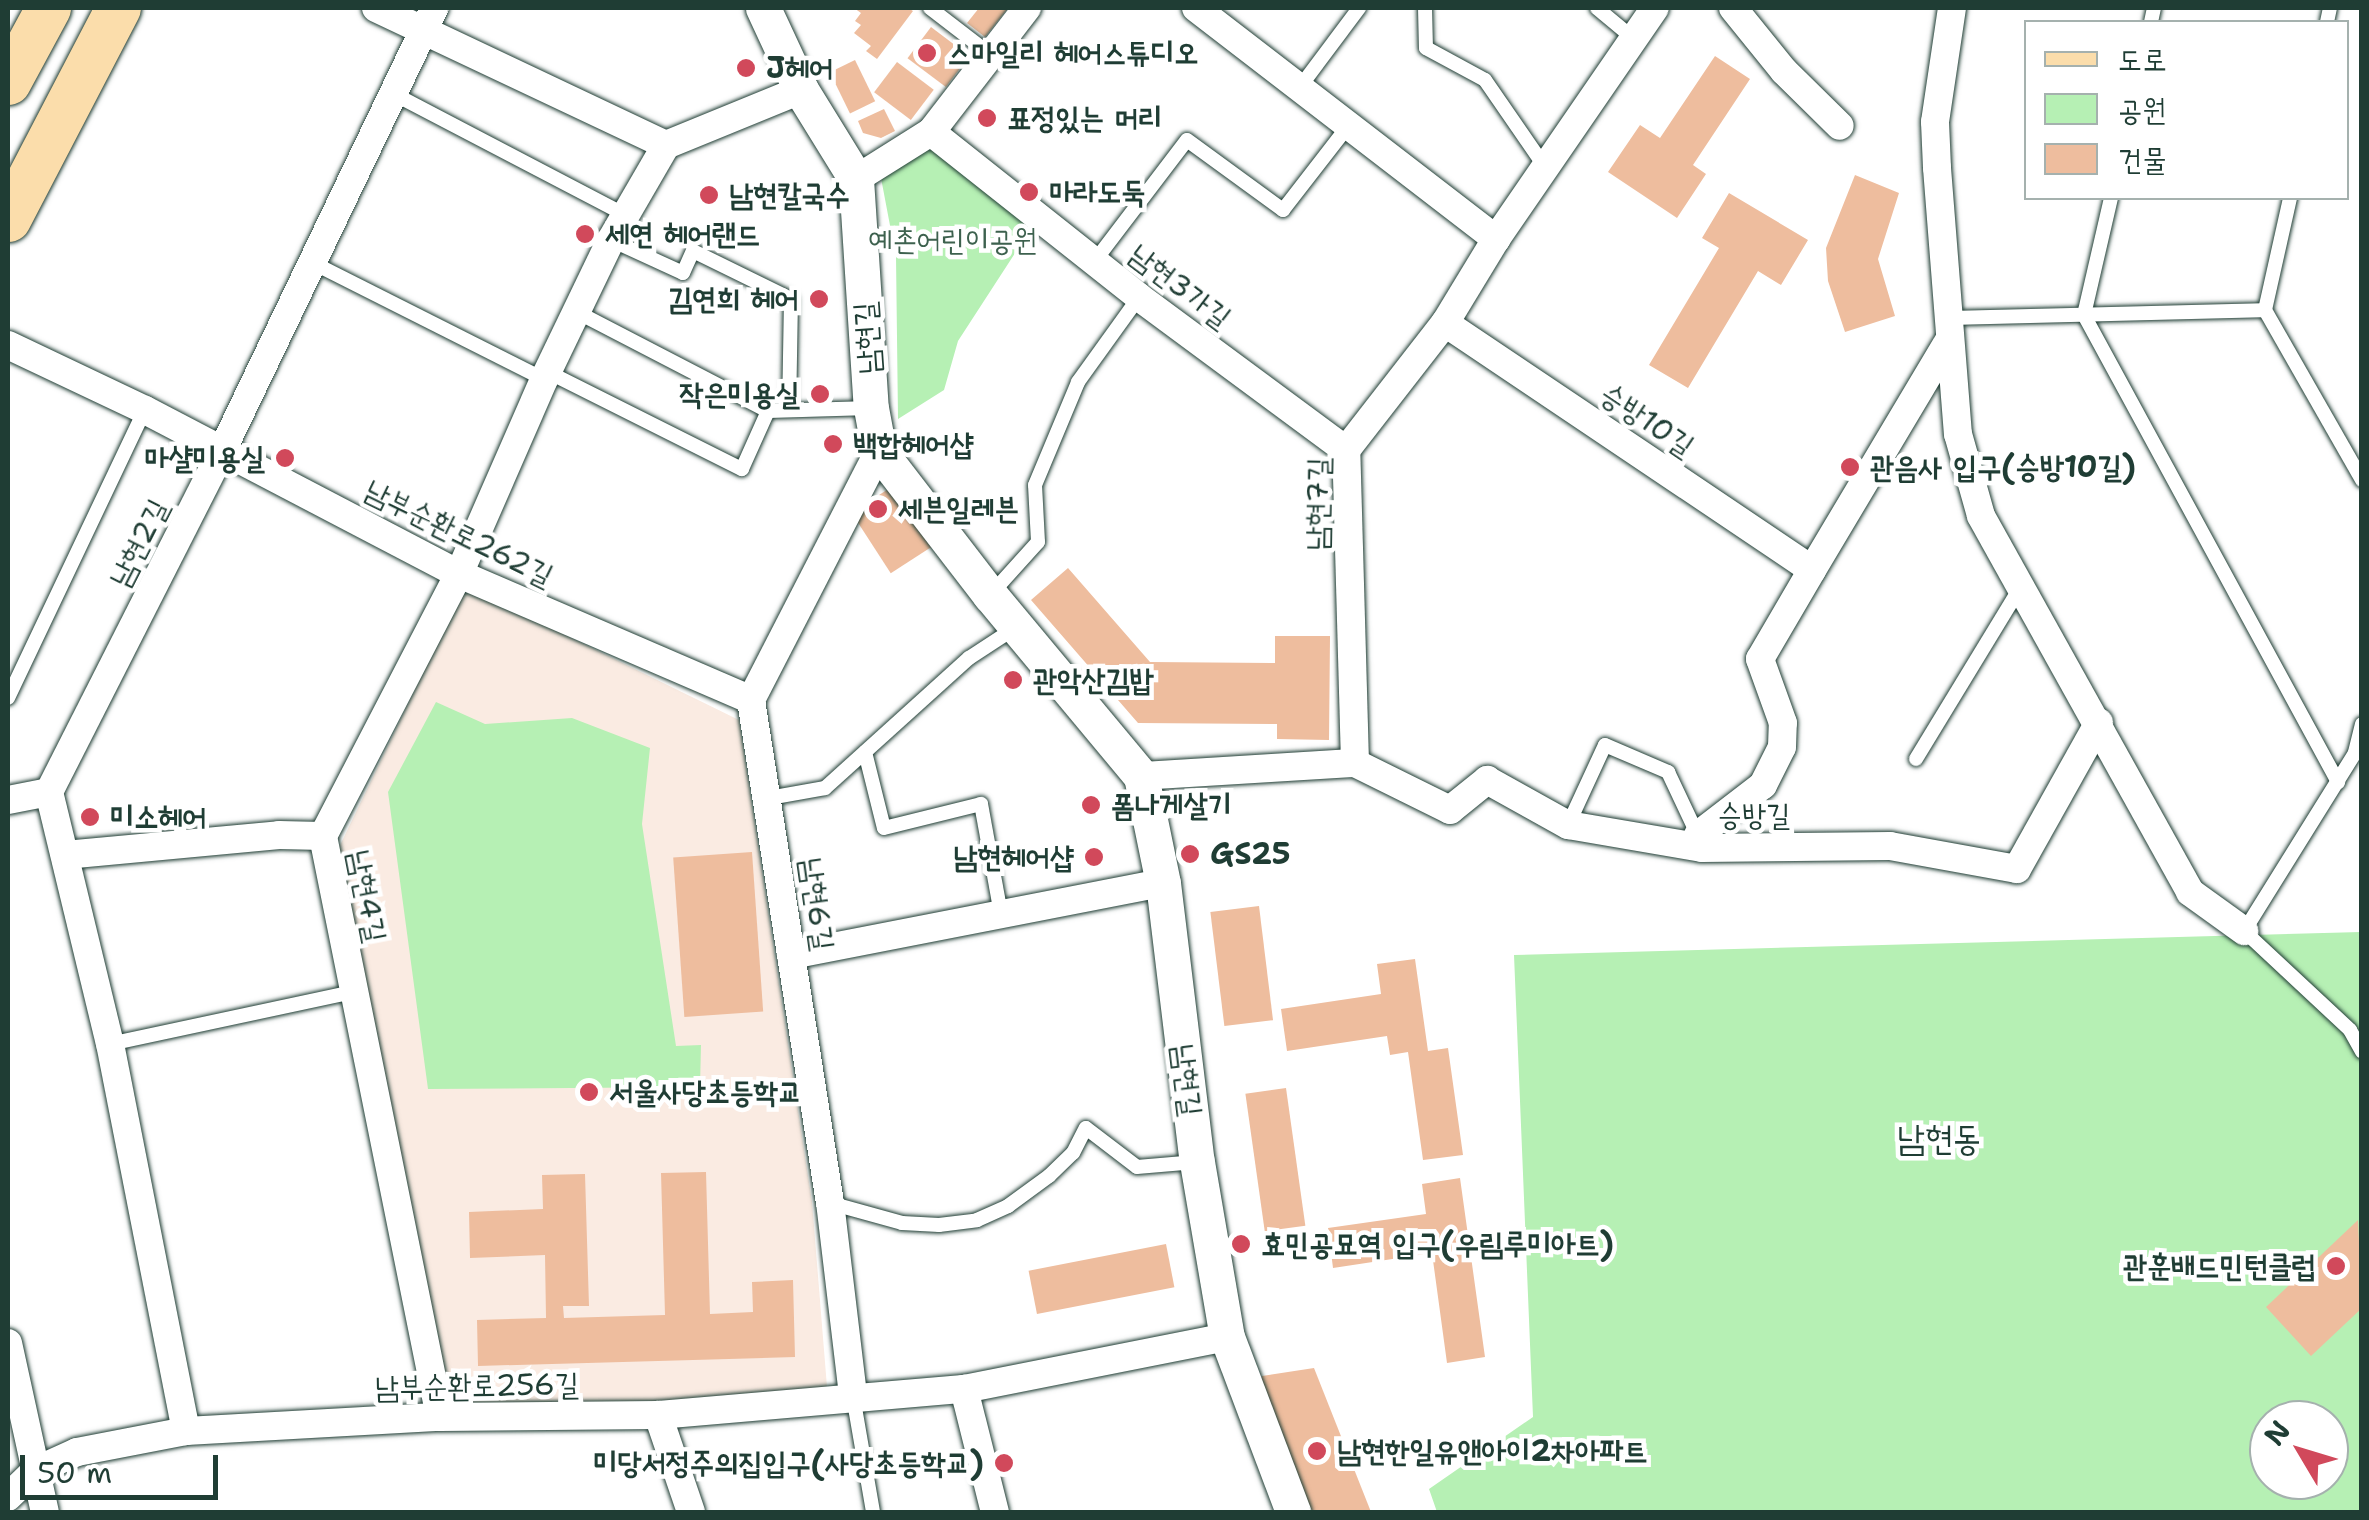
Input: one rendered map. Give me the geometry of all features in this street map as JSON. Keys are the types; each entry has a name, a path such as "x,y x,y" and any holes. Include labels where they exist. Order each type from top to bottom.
{"main road":[{"path":"9,75 48,8"},
{"path":"8,219 118,8"}],"street":[{"path":"376,8 429,18 666,145 802,90"},
{"name":"남현길","path":"763,8 802,90 856,179 871,408 879,450 990,595 1141,776 1163,883 1197,1162 1227,1337 1293,1512"},
{"path":"856,179 931,132 1027,8"},
{"path":"1196,8 1496,239"},
{"name":"남현7길","path":"1355,764 1346,450 1445,323 1496,239 1655,8"},
{"path":"1733,8 1784,71 1840,126"},
{"path":"1952,8 1935,122 1958,434 1981,516 2099,722 2190,892 2244,931"},
{"name":"남현2길","path":"48,792 222,450 429,18"},
{"name":"남현3가길","path":"931,132 1139,297 1346,450"},
{"name":"남현4길","path":"440,1416 322,836 459,574 576,312 666,145"},
{"name":"승방10길","path":"1445,323 1812,570"},
{"path":"1700,841 1763,785 1782,748 1783,722 1760,659 1948,329"},
{"name":"남부순환로262길","path":"8,345 145,410 459,574 751,700"},
{"path":"751,700 879,450"},
{"name":"남현6길","path":"751,700 830,1202 853,1395"},
{"name":"승방길","path":"1355,764 1450,810 1487,780 1568,824 1700,841 1890,846 2017,870 2099,722"},
{"path":"1141,776 1355,764"},
{"path":"8,800 48,792 110,1044 186,1431"},
{"path":"65,855 279,835 322,836"},
{"path":"791,955 1163,883"},
{"name":"남부순환로256길","path":"8,1497 35,1471 78,1452 186,1431 440,1416 658,1415 853,1395 964,1389 1227,1337"},
{"path":"8,1342 45,1512"},
{"path":"964,1389 995,1512"},
{"path":"658,1415 691,1512"}],"lane":[{"path":"930,8 991,54"},
{"path":"1300,87 1359,8"},
{"path":"1425,8 1426,48 1485,80 1545,167"},
{"path":"1597,8 1633,38"},
{"path":"394,94 618,228 683,272 693,252 792,299 789,410"},
{"path":"1094,262 1188,140 1283,210 1350,124"},
{"path":"2110,200 2084,314 2338,782"},
{"path":"2290,200 2266,310 2362,480"},
{"path":"311,262 742,468 768,411"},
{"path":"990,595 1038,542 1035,485 1078,382 1139,297"},
{"path":"1948,329 2084,314 2266,310"},
{"path":"576,312 768,411 871,408"},
{"path":"8,698 145,410"},
{"path":"1916,759 2021,586"},
{"path":"768,798 825,788 969,658 1018,626"},
{"path":"2362,724 2358,753 2244,931 2350,1030 2362,1052"},
{"path":"1568,824 1605,745 1668,772 1700,841"},
{"path":"865,752 884,828 981,804 1001,914"},
{"path":"110,1044 353,992"},
{"path":"830,1202 902,1223 977,1220 1008,1206 1050,1176 1073,1154 1086,1128 1137,1167 1197,1162"},
{"path":"853,1395 873,1512"}],"shaded area":[{"name":"서울사당초등학교","path":"465,586 739,720 812,1202 827,1387 658,1415 440,1417 331,864"}],"green space":[{"name":"예촌어린이공원","path":"932,145 1032,227 958,341 944,390 898,419 896,257 881,178"},
{"path":"436,702 485,724 572,718 650,748 642,824 676,1046 701,1045 700,1087 428,1089 388,792"},
{"path":"2361,932 2361,1512 1437,1512 1429,1489 1533,1417 1514,955"}],"building":[{"path":"854,8 913,11 877,59 866,51 871,46 854,33 861,25 855,21 861,13"},
{"path":"979,8 1008,8 985,37 967,23"},
{"path":"931,27 969,56 946,87 908,58"},
{"path":"1715,56 1750,79 1693,165 1706,174 1677,218 1608,172 1640,125 1660,138"},
{"path":"855,60 875,101 850,114 830,72"},
{"path":"897,62 934,90 911,120 874,92"},
{"path":"884,109 895,131 881,138 863,133 858,121"},
{"path":"1855,175 1899,193 1878,259 1895,316 1845,332 1828,281 1826,248"},
{"path":"1729,193 1808,240 1781,285 1758,271 1688,388 1649,365 1719,248 1702,238"},
{"path":"896,484 935,544 891,573 852,513"},
{"path":"1068,568 1150,662 1275,663 1275,636 1330,636 1329,740 1277,739 1277,724 1138,723 1031,600"},
{"path":"752,852 763,1012 684,1017 673,858"},
{"path":"1259,906 1273,1020 1224,1026 1210,912"},
{"path":"1415,959 1428,1051 1448,1048 1463,1155 1423,1160 1408,1052 1390,1055 1387,1036 1287,1051 1281,1009 1381,994 1377,964"},
{"path":"1286,1088 1305,1226 1265,1231 1245,1094"},
{"path":"706,1172 710,1314 753,1312 752,1282 793,1280 795,1357 478,1366 477,1320 546,1318 545,1255 470,1258 469,1212 543,1209 542,1175 585,1174 589,1306 563,1306 564,1318 665,1315 661,1173"},
{"path":"1460,1178 1485,1357 1447,1363 1432,1253 1333,1268 1328,1228 1426,1214 1422,1184"},
{"name":"관훈배드민턴클럽","path":"2358,1220 2362,1308 2311,1356 2266,1307"},
{"path":"1166,1244 1174,1287 1037,1314 1029,1271"},
{"name":"남현한일유앤아이2차아파트","path":"1314,1368 1371,1512 1311,1512 1262,1389 1262,1376"}],"place":[{"name":"스마일리 헤어스튜디오","path":"927,53"},
{"name":"J헤어","path":"746,68"},
{"name":"표정있는 머리","path":"987,118"},
{"name":"마라도둑","path":"1029,192"},
{"name":"남현칼국수","path":"709,195"},
{"name":"세연 헤어랜드","path":"585,234"},
{"name":"김연희 헤어","path":"819,299"},
{"name":"작은미용실","path":"820,394"},
{"name":"백합헤어샵","path":"833,444"},
{"name":"마샬미용실","path":"285,458"},
{"name":"관음사 입구(승방10길)","path":"1850,467"},
{"name":"세븐일레븐","path":"878,509"},
{"name":"관악산김밥","path":"1013,680"},
{"name":"폼나게살기","path":"1091,805"},
{"name":"미소헤어","path":"90,817"},
{"name":"GS25","path":"1190,854"},
{"name":"남현헤어샵","path":"1094,857"},
{"name":"서울사당초등학교","path":"589,1092"},
{"name":"효민공묘역 입구(우림루미아트)","path":"1241,1244"},
{"name":"관훈배드민턴클럽","path":"2336,1266"},
{"name":"남현한일유앤아이2차아파트","path":"1317,1451"},
{"name":"미당서정주의집입구(사당초등학교)","path":"1004,1463"}],"district":[{"name":"남현동","path":"1939,1138"}]}
